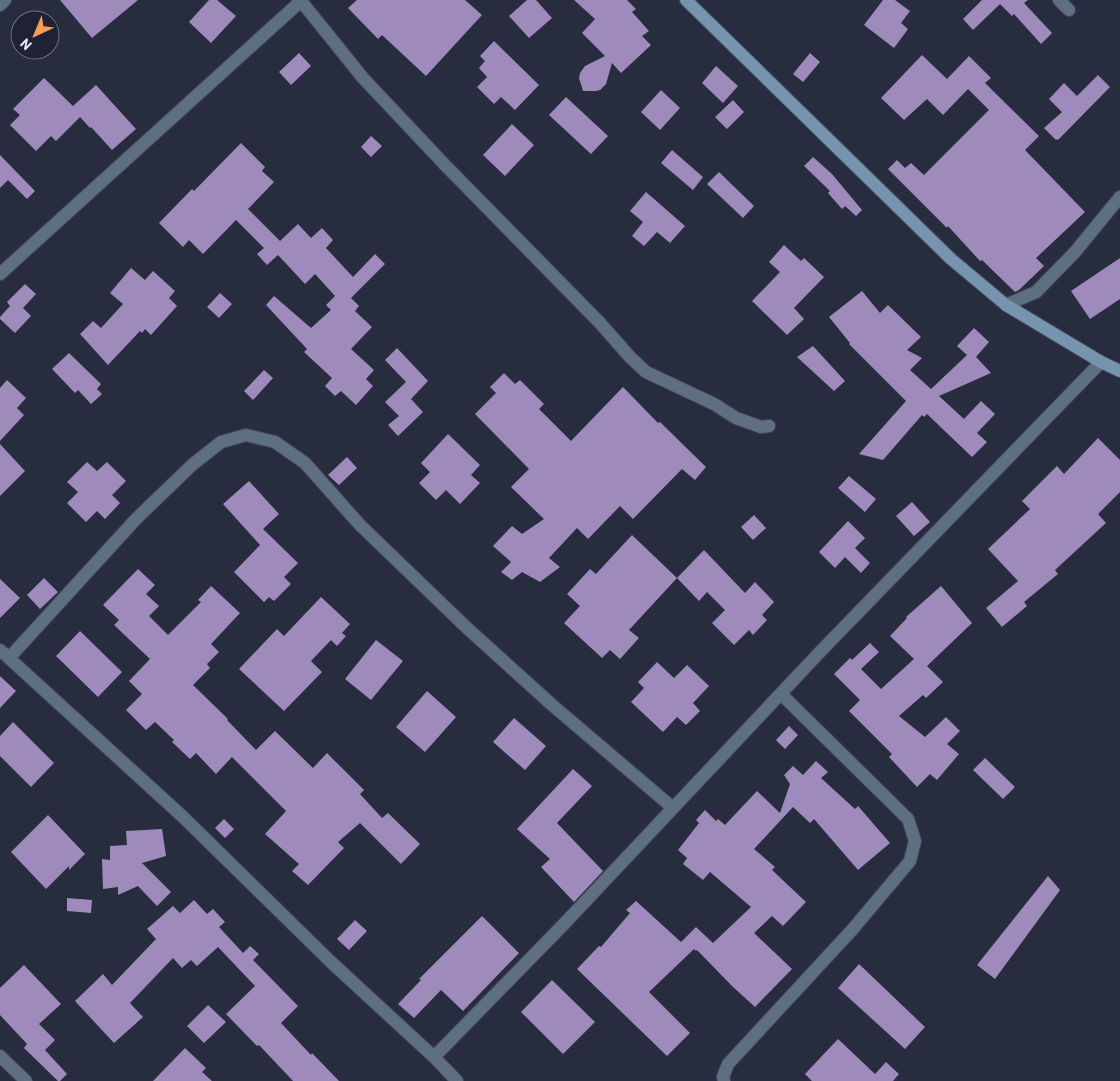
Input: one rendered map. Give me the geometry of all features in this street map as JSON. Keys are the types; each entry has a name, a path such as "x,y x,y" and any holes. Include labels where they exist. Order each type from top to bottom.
{"street":[{"path":"0,5 5,0"},
{"path":"686,0 951,259 1006,305 1101,362 1120,371"},
{"path":"1059,0 1068,10"},
{"path":"0,274 302,1 363,78 445,166 646,372 714,404 736,418 760,427 769,426"},
{"path":"1006,305 1036,292 1075,252 1120,197"},
{"path":"434,1057 564,924 781,694 1101,362"},
{"path":"457,1081 434,1057 332,963 182,816 4,654 136,519 192,465 220,442 246,435 276,442 305,463 360,525 467,628 551,704 673,808"},
{"path":"724,1081 722,1077 728,1064 852,930 910,861 915,841 908,819 781,694"},
{"path":"0,1056 26,1081"}],"building":[{"path":"60,0 138,0 92,38"},
{"path":"209,0 217,0 236,16 211,43 189,22"},
{"path":"357,0 465,0 482,15 426,76 382,35 378,39 348,8"},
{"path":"527,0 536,0 552,18 529,38 509,16"},
{"path":"574,0 627,0 636,9 632,12 649,31 642,36 651,45 621,73 612,63 606,84 600,90 583,91 579,78 585,66 605,56 582,33 595,19"},
{"path":"883,0 895,0 910,11 901,23 908,29 894,48 864,25"},
{"path":"982,0 1028,0 1024,3 1052,33 1041,44 1014,14 1012,16 1000,4 973,30 963,19"},
{"path":"494,41 539,85 515,110 501,97 494,104 477,87 487,77 479,68 485,61 480,56"},
{"path":"299,53 311,66 291,85 279,72"},
{"path":"810,53 820,62 803,82 793,74"},
{"path":"922,55 947,79 969,56 991,78 985,83 1039,136 1025,150 1085,212 1036,258 1044,266 1015,292 982,260 980,261 948,226 947,228 888,169 897,160 905,168 911,163 924,175 989,110 968,89 943,115 927,99 904,120 881,98"},
{"path":"716,66 738,86 723,103 702,83"},
{"path":"1098,75 1110,87 1056,140 1044,128 1062,112 1049,99 1064,83 1077,96"},
{"path":"44,78 73,106 96,85 136,129 112,150 80,117 56,141 51,136 36,151 10,125 20,115 13,109"},
{"path":"661,90 680,108 660,130 641,112"},
{"path":"566,97 608,136 591,154 549,115"},
{"path":"733,100 744,112 727,129 715,117"},
{"path":"512,124 534,145 505,176 483,155"},
{"path":"371,136 382,146 371,157 361,147"},
{"path":"241,143 265,167 262,171 274,182 248,209 280,241 298,224 311,238 322,228 333,240 326,248 353,277 375,254 385,264 351,298 359,306 355,311 372,327 351,349 374,370 366,379 373,386 356,405 341,391 335,396 325,386 332,378 304,352 307,349 266,305 274,296 311,328 331,310 326,305 335,296 315,274 305,284 278,255 267,265 257,254 264,248 236,220 203,254 189,240 183,247 159,223 192,189 194,191"},
{"path":"672,150 703,177 693,190 661,163"},
{"path":"0,155 35,191 27,199 8,180 0,188"},
{"path":"813,157 832,174 862,210 856,216 845,206 842,209 828,193 830,191 804,166"},
{"path":"719,172 754,206 743,218 707,184"},
{"path":"646,192 685,226 670,243 657,232 644,246 632,236 643,222 630,211"},
{"path":"784,245 801,261 804,258 824,277 794,308 804,319 787,335 752,301 780,272 769,262"},
{"path":"1120,258 1120,299 1090,319 1071,291"},
{"path":"131,268 145,280 153,271 175,291 169,298 177,306 151,335 145,329 142,333 140,331 108,365 80,334 93,321 101,328 123,304 110,293"},
{"path":"25,284 36,294 23,308 31,316 15,333 0,317 10,306 7,302"},
{"path":"862,291 880,313 888,305 921,337 907,350 922,358 910,370 931,389 967,355 957,346 974,328 989,342 976,357 991,373 939,396 964,419 981,401 995,414 977,433 987,442 972,457 927,414 924,417 922,415 883,460 859,454 906,401 849,344 829,317"},
{"path":"220,293 232,304 219,318 207,307"},
{"path":"813,346 845,381 834,391 797,357"},
{"path":"397,348 428,381 411,399 423,412 398,436 388,425 399,416 385,402 406,382 385,360"},
{"path":"69,353 101,384 97,389 102,394 91,404 78,390 75,393 52,369"},
{"path":"264,370 273,378 253,400 244,391"},
{"path":"504,373 515,384 520,380 544,404 539,409 571,441 623,387 658,423 660,422 706,467 695,480 682,469 633,519 620,506 588,539 577,528 549,558 560,567 540,582 522,572 512,580 501,572 511,562 493,546 512,526 522,534 544,519 511,487 529,469 475,414 496,393 490,387"},
{"path":"7,380 26,398 17,408 24,415 0,441 0,388"},
{"path":"448,434 480,465 471,475 480,483 460,504 446,490 436,500 419,483 430,472 421,463"},
{"path":"1098,438 1120,460 1120,492 1098,514 1106,523 1055,570 1058,574 1024,602 1027,606 1002,627 986,608 1018,581 988,549 1030,509 1022,501 1057,466 1064,474"},
{"path":"0,444 25,471 0,496"},
{"path":"347,457 357,468 339,485 328,475"},
{"path":"87,462 97,471 107,462 126,481 112,495 120,503 105,519 97,511 86,522 67,503 78,492 67,482"},
{"path":"849,476 876,499 865,512 838,488"},
{"path":"249,481 279,514 263,529 298,563 284,577 291,584 274,601 269,597 264,602 234,572 260,545 223,504"},
{"path":"912,502 930,522 914,536 896,516"},
{"path":"754,515 766,528 753,540 741,527"},
{"path":"848,521 865,538 855,548 870,563 861,573 845,557 835,568 819,552"},
{"path":"632,535 677,578 629,630 639,638 620,659 610,650 602,658 564,623 580,606 567,594 590,569 596,574"},
{"path":"704,550 745,593 755,582 774,602 762,615 767,620 753,635 749,630 734,645 712,623 725,610 707,592 699,601 677,578"},
{"path":"138,569 155,585 146,594 159,606 149,616 168,635 201,602 198,600 211,586 240,613 211,644 219,652 207,664 210,668 193,685 256,750 275,731 313,768 327,753 364,790 360,794 382,818 388,813 420,844 401,864 360,823 338,842 344,848 308,885 292,871 299,864 265,834 286,811 232,757 216,774 196,753 190,759 155,722 146,730 126,710 142,694 129,681 150,659 114,625 119,620 103,605"},
{"path":"44,578 58,592 40,609 27,595"},
{"path":"0,579 20,598 0,618"},
{"path":"941,586 972,623 927,666 943,682 926,698 923,695 899,716 925,737 946,717 960,731 947,744 959,754 937,780 930,774 917,787 889,757 892,754 849,711 860,700 834,674 850,658 852,660 870,643 879,652 861,669 881,689 914,659 890,636 906,617"},
{"path":"321,597 350,624 342,633 346,636 337,646 331,640 311,661 322,672 284,711 239,669 277,629 284,636"},
{"path":"80,631 122,672 98,697 56,656"},
{"path":"376,640 403,661 371,700 345,679"},
{"path":"657,662 674,678 687,665 709,686 693,703 700,711 686,725 677,717 663,732 631,702 644,688 638,682"},
{"path":"0,676 16,691 0,708"},
{"path":"427,691 456,717 425,752 396,727"},
{"path":"514,718 546,746 525,770 493,742"},
{"path":"13,722 54,763 31,787 0,756 0,736"},
{"path":"789,726 798,735 785,749 776,740"},
{"path":"985,758 1015,787 1003,799 973,770"},
{"path":"816,761 828,772 821,778 855,809 858,806 890,843 858,870 814,819 810,823 793,807 754,849 775,867 772,870 806,902 783,926 772,916 754,933 792,969 755,1007 694,949 649,992 690,1033 667,1056 577,969 599,946 601,947 630,913 626,910 636,901 681,942 696,927 713,943 751,907 710,872 703,880 683,864 687,858 678,850 699,823 696,820 705,810 716,821 718,819 725,825 757,791 780,813 790,784 784,775 793,766 803,775"},
{"path":"573,769 592,786 557,823 603,871 574,902 541,867 550,859 517,829"},
{"path":"48,815 85,854 69,870 69,866 46,889 11,852"},
{"path":"224,819 234,829 225,838 215,828"},
{"path":"162,829 166,856 142,863 171,892 157,906 138,886 118,895 118,887 103,889 102,859 110,860 110,846 127,845 126,831"},
{"path":"1048,876 1060,890 995,979 977,965"},
{"path":"67,898 92,900 91,913 67,911"},
{"path":"194,900 207,914 213,909 225,922 219,927 243,953 250,946 259,954 253,960 298,1006 281,1023 339,1081 293,1081 226,1014 255,986 218,947 197,966 191,960 182,968 173,958 130,1003 143,1017 114,1043 75,1001 103,974 112,985 156,939 147,929 173,906 180,913"},
{"path":"482,916 519,953 463,1011 441,990 414,1018 398,1004 421,980 419,979"},
{"path":"355,920 367,931 349,950 337,939"},
{"path":"859,964 925,1027 905,1049 838,988"},
{"path":"24,965 61,1004 39,1024 55,1040 45,1050 67,1074 60,1081 24,1048 27,1044 0,1015 0,988"},
{"path":"552,980 595,1022 563,1054 521,1012"},
{"path":"208,1005 226,1022 204,1043 187,1026"},
{"path":"838,1039 875,1074 886,1062 899,1074 893,1081 812,1081 805,1074"},
{"path":"185,1048 206,1068 202,1072 212,1081 153,1081"}]}
